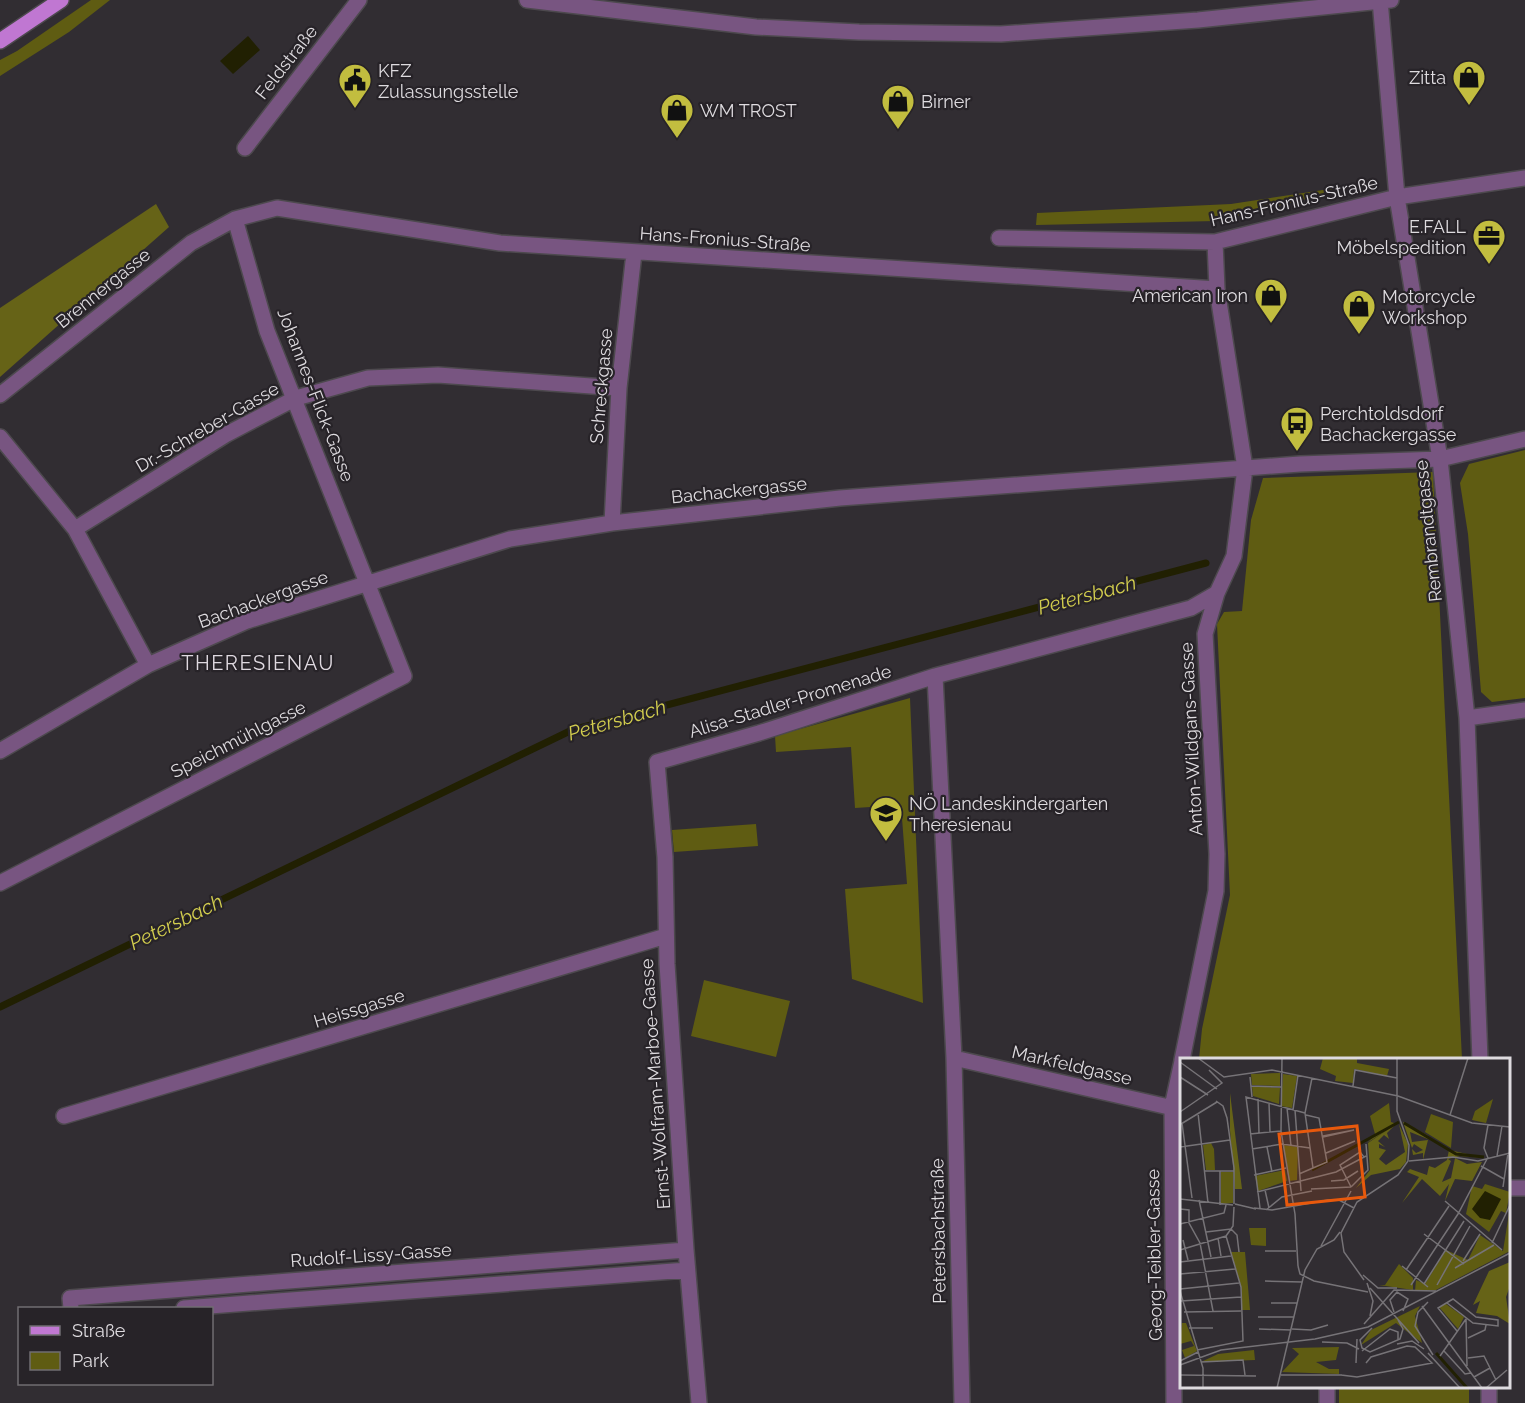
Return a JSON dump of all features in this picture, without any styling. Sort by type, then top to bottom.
[{"type":"main road","points":[[0,41],[61,0]]},
{"type":"street","name":"Feldstraße","points":[[245,148],[358,0]]},
{"type":"street","points":[[528,0],[756,27],[859,32],[1001,34],[1198,20],[1384,0]]},
{"type":"street","name":"Rembrandtgasse","points":[[1384,0],[1397,197],[1440,459],[1467,718],[1480,1058]]},
{"type":"street","name":"Hans-Fronius-Straße","points":[[999,238],[1215,242],[1397,197],[1525,178]]},
{"type":"street","name":"Hans-Fronius-Straße","points":[[235,219],[277,208],[500,243],[1217,289]]},
{"type":"street","name":"Brennergasse","points":[[0,395],[191,243],[235,219]]},
{"type":"street","name":"Johannes-Flick-Gasse","points":[[235,219],[267,330],[368,583]]},
{"type":"street","name":"Anton-Wildgans-Gasse","points":[[1182,1058],[1216,891],[1217,854],[1204,634],[1217,592],[1234,556],[1245,468],[1217,289],[1215,242]]},
{"type":"street","name":"Schreckgasse","points":[[612,523],[619,387],[634,253]]},
{"type":"street","name":"Dr.-Schreber-Gasse","points":[[75,529],[227,434],[296,398],[368,378],[438,375],[619,387]]},
{"type":"street","points":[[0,437],[75,529],[148,665]]},
{"type":"street","name":"Bachackergasse","points":[[0,751],[148,665],[247,621],[510,539],[612,523],[840,498],[1245,468],[1440,459],[1525,439]]},
{"type":"street","name":"Speichmühlgasse","points":[[0,883],[404,676],[368,583]]},
{"type":"street","name":"Alisa-Stadler-Promenade","points":[[657,762],[759,733],[935,676],[1191,608],[1217,592]]},
{"type":"street","name":"Petersbachstraße","points":[[935,676],[954,1058],[962,1403]]},
{"type":"street","points":[[1467,718],[1525,710]]},
{"type":"street","name":"Ernst-Wolfram-Marboe-Gasse","points":[[657,762],[665,857],[667,964],[687,1270],[699,1403]]},
{"type":"street","name":"Heissgasse","points":[[64,1116],[666,936]]},
{"type":"street","name":"Markfeldgasse","points":[[954,1058],[1177,1109]]},
{"type":"street","name":"Anton-Wildgans-Gasse","points":[[1177,1109],[1180,1080]]},
{"type":"street","name":"Georg-Teibler-Gasse","points":[[1174,1403],[1177,1109]]},
{"type":"street","name":"Rudolf-Lissy-Gasse","points":[[71,1307],[70,1298],[686,1250]]},
{"type":"street","points":[[197,1307],[687,1270]]},
{"type":"green space","points":[[91,0],[110,0],[69,32],[0,76],[0,60],[17,51]]},
{"type":"green space","points":[[1376,182],[1216,221],[1036,225],[1037,213],[1231,204]]},
{"type":"green space","points":[[1525,450],[1525,698],[1492,702],[1481,692],[1468,534],[1460,483],[1469,464]]},
{"type":"green space","points":[[1433,472],[1462,1058],[1199,1058],[1202,1029],[1230,895],[1217,624],[1224,612],[1242,611],[1251,520],[1263,478]]},
{"type":"green space","points":[[910,698],[923,1003],[852,979],[845,889],[907,884],[901,805],[855,808],[851,747],[776,752],[775,736]]},
{"type":"green space","points":[[756,824],[758,846],[674,852],[672,830]]},
{"type":"green space","points":[[704,980],[790,1001],[776,1057],[691,1036]]},
{"type":"green space","points":[[1339,1388],[1469,1388],[1469,1403],[1339,1403]]},
{"type":"shaded area","points":[[248,36],[260,50],[233,74],[220,61]]},
{"type":"shaded area","points":[[156,204],[169,227],[0,377],[0,308]]},
{"type":"waterway","name":"Petersbach","points":[[0,1007],[572,730],[1206,563]]},
{"type":"place","name":"Zitta","points":[[1469,106]]},
{"type":"place","name":"KFZ Zulassungsstelle","points":[[355,109]]},
{"type":"place","name":"Birner","points":[[898,130]]},
{"type":"place","name":"WM TROST","points":[[677,139]]},
{"type":"place","name":"E.FALL Möbelspedition","points":[[1489,265]]},
{"type":"place","name":"American Iron","points":[[1271,324]]},
{"type":"place","name":"Motorcycle Workshop","points":[[1359,335]]},
{"type":"place","name":"Perchtoldsdorf Bachackergasse","points":[[1297,452]]},
{"type":"place","name":"NÖ Landeskindergarten Theresienau","points":[[886,842]]},
{"type":"district","name":"THERESIENAU","points":[[258,663]]}]
